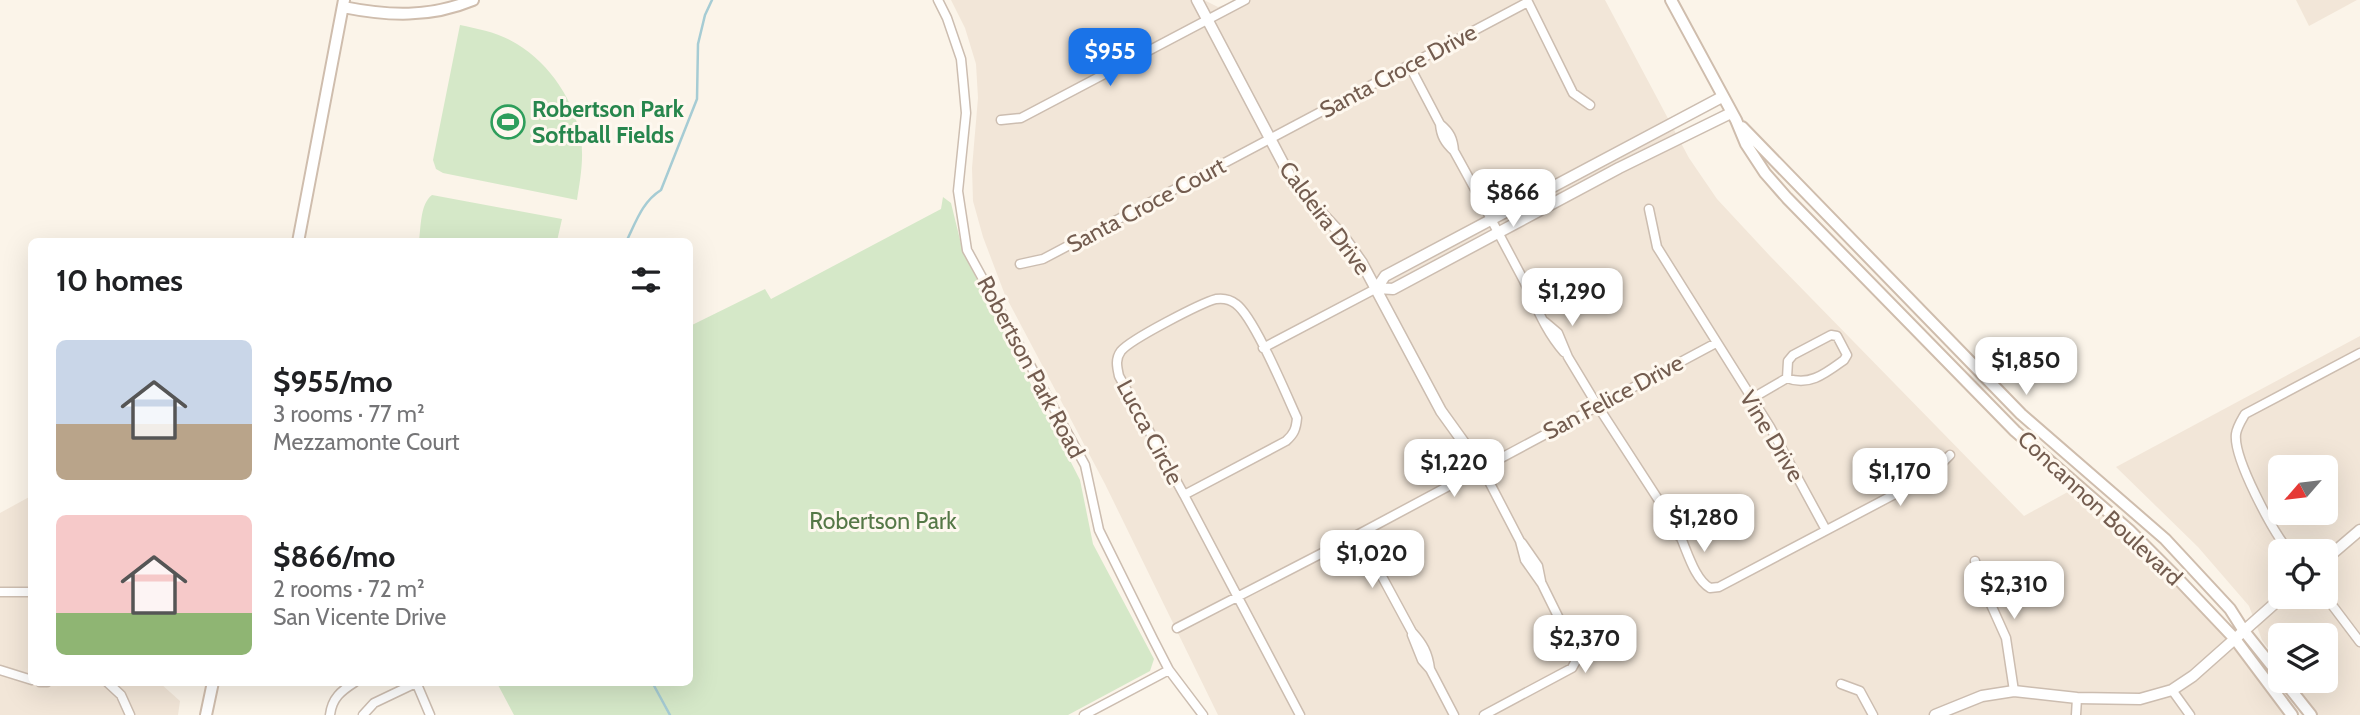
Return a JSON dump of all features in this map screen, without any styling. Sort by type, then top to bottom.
[{"type":"main road","points":[[299,238],[343,3],[392,15],[424,14],[453,8],[473,0]]},
{"type":"main road","name":"Concannon Boulevard","points":[[1671,0],[1746,144],[1765,173],[2015,431],[2129,530],[2235,639],[2292,715]]},
{"type":"main road","name":"Concannon Boulevard","points":[[1733,116],[2021,414],[2165,539],[2230,608],[2268,661]]},
{"type":"main road","points":[[206,715],[212,686]]},
{"type":"main road","points":[[2294,693],[2311,715]]},
{"type":"street","name":"Robertson Park Road","points":[[938,0],[961,59],[965,113],[958,191],[967,250],[1084,465],[1099,530],[1169,670],[1203,715]]},
{"type":"street","name":"Caldeira Drive","points":[[1197,0],[1294,184],[1343,236],[1377,288],[1441,411],[1482,468]]},
{"type":"street","points":[[1001,120],[1021,118],[1245,0]]},
{"type":"street","points":[[1527,1],[1573,93],[1590,105]]},
{"type":"street","name":"Santa Croce Drive","points":[[1269,139],[1527,1]]},
{"type":"street","points":[[1409,65],[1440,124],[1446,144],[1454,151],[1545,322],[1558,333],[1597,405],[1667,513],[1669,527],[1680,537],[1702,582],[1710,588],[1719,587],[1921,480],[1950,455]]},
{"type":"street","points":[[1263,348],[1377,288],[1385,276],[1722,97]]},
{"type":"street","points":[[1377,288],[1393,289],[1498,233],[1733,116]]},
{"type":"street","name":"Santa Croce Court","points":[[1020,264],[1043,259],[1269,139]]},
{"type":"street","name":"Vine Drive","points":[[1649,209],[1657,247],[1787,457],[1826,530]]},
{"type":"street","name":"Lucca Circle","points":[[1184,495],[1286,441],[1293,435],[1297,418],[1244,312],[1237,304],[1222,299],[1206,303],[1128,345],[1118,356],[1119,376],[1300,715]]},
{"type":"street","points":[[1751,399],[1787,378],[1802,383],[1844,360],[1847,355],[1837,336],[1831,335],[1793,355],[1788,361],[1787,378]]},
{"type":"street","name":"San Felice Drive","points":[[1177,628],[1359,534],[1716,342]]},
{"type":"street","points":[[2280,539],[2267,521],[2238,452],[2235,437],[2237,428],[2245,414],[2360,353]]},
{"type":"street","points":[[1482,468],[1520,541],[1538,566],[1542,584],[1578,654],[1572,668],[1484,715]]},
{"type":"street","points":[[2338,549],[2360,530]]},
{"type":"street","points":[[1359,534],[1412,632],[1415,647],[1454,715]]},
{"type":"street","points":[[1975,561],[1979,578],[2006,638],[2014,691]]},
{"type":"street","points":[[0,592],[28,592]]},
{"type":"street","points":[[1935,715],[1982,696],[2014,691],[2077,698],[2140,699],[2172,690],[2193,676],[2269,609]]},
{"type":"street","points":[[2335,609],[2360,642]]},
{"type":"street","points":[[0,670],[28,679]]},
{"type":"street","points":[[1084,715],[1169,670]]},
{"type":"street","points":[[1841,684],[1860,691],[1873,715]]},
{"type":"street","points":[[111,686],[121,695],[130,715]]},
{"type":"street","points":[[330,715],[332,701],[349,686]]},
{"type":"street","points":[[363,715],[374,703],[410,686]]},
{"type":"street","points":[[417,686],[430,715]]},
{"type":"street","points":[[2172,690],[2190,715]]},
{"type":"street","points":[[2076,715],[2077,698]]},
{"type":"shaded area","points":[[951,0],[1204,0],[1218,7],[1237,0],[1605,0],[1689,158],[1717,199],[1770,256],[2024,516],[2075,488],[2152,560],[2215,625],[2286,715],[1218,715],[1105,484],[1005,295],[983,237],[973,201],[972,168],[978,98],[976,64],[965,28]]},
{"type":"shaded area","points":[[2296,0],[2357,0],[2309,26]]},
{"type":"shaded area","points":[[2360,336],[2360,715],[2317,715],[2301,693],[2338,693],[2338,623],[2268,623],[2268,648],[2262,640],[2249,606],[2198,547],[2116,467]]},
{"type":"shaded area","points":[[28,498],[28,686],[163,686],[180,701],[178,715],[0,715],[0,513]]},
{"type":"green space","name":"Robertson Park Softball Fields","points":[[460,25],[497,34],[517,44],[540,62],[559,85],[573,111],[581,140],[582,162],[577,200],[443,173],[436,169],[433,160]]},
{"type":"green space","name":"Robertson Park Softball Fields","points":[[432,195],[562,219],[558,238],[419,238],[423,210]]},
{"type":"green space","name":"Robertson Park","points":[[943,197],[951,203],[963,252],[1080,480],[1093,544],[1154,659],[1150,671],[1068,715],[514,715],[499,686],[693,686],[693,325],[765,289],[771,299],[941,209]]},
{"type":"waterway","points":[[628,238],[644,206],[661,190],[697,99],[698,44],[705,15],[712,0]]},
{"type":"waterway","points":[[654,686],[670,715]]},
{"type":"place","name":"Robertson Park Softball Fields","points":[[508,122]]}]
